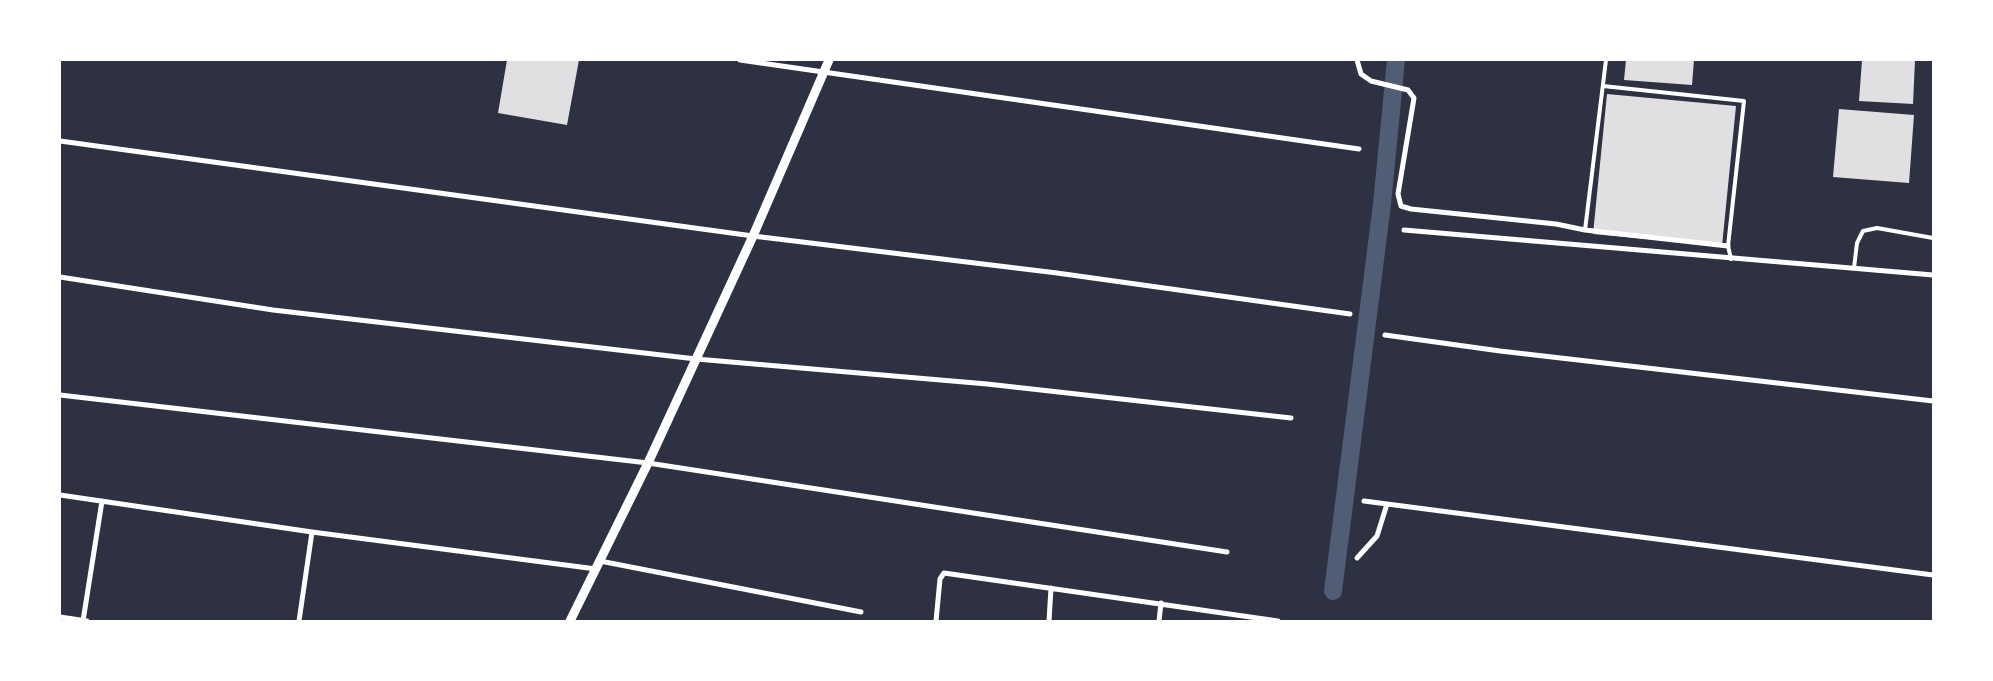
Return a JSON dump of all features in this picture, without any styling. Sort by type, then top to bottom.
[{"type":"street","points":[[740,60],[1360,149]]},
{"type":"street","points":[[570,621],[648,462],[753,236],[829,60]]},
{"type":"street","points":[[1357,60],[1361,74],[1371,81],[1408,90],[1414,98],[1398,194],[1401,206],[1411,209],[1556,224],[1585,230],[1728,246]]},
{"type":"street","points":[[60,141],[753,236],[1056,273],[1350,314]]},
{"type":"street","points":[[1404,230],[1933,275]]},
{"type":"street","points":[[60,277],[273,310],[696,359],[987,384],[1292,418]]},
{"type":"street","points":[[1385,335],[1500,351],[1933,401]]},
{"type":"street","points":[[60,395],[648,462],[1227,552]]},
{"type":"street","points":[[60,495],[312,532],[598,565],[861,612]]},
{"type":"street","points":[[83,621],[102,501]]},
{"type":"street","points":[[1364,501],[1933,575]]},
{"type":"street","points":[[1357,558],[1376,536],[1387,504]]},
{"type":"street","points":[[299,621],[312,532]]},
{"type":"street","points":[[936,621],[940,579],[944,573],[1278,621]]},
{"type":"street","points":[[1049,621],[1051,588]]},
{"type":"street","points":[[1159,621],[1160,603]]},
{"type":"street","points":[[60,617],[87,621]]},
{"type":"lane","points":[[1585,230],[1606,60]]},
{"type":"lane","points":[[1603,86],[1744,101],[1728,246],[1731,259]]},
{"type":"lane","points":[[1854,268],[1857,243],[1863,231],[1878,228],[1933,238]]},
{"type":"building","points":[[507,60],[579,60],[567,125],[498,113]]},
{"type":"building","points":[[1626,60],[1694,60],[1692,85],[1624,80]]},
{"type":"building","points":[[1862,60],[1915,60],[1913,104],[1859,101]]},
{"type":"building","points":[[1607,94],[1736,106],[1722,246],[1593,234]]},
{"type":"building","points":[[1839,109],[1914,115],[1909,183],[1833,177]]},
{"type":"waterway","points":[[1333,591],[1382,204],[1396,60]]}]
